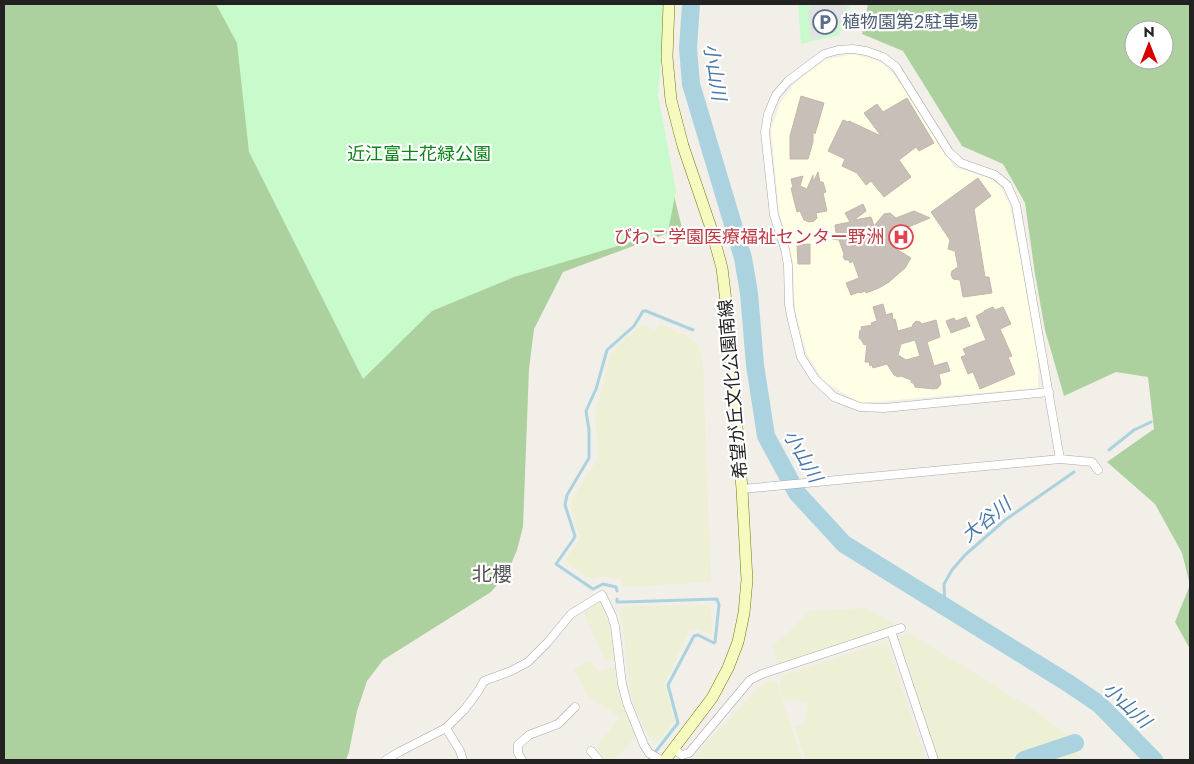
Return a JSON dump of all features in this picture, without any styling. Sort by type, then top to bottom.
[{"type":"main road","name":"希望が丘文化公園南線","points":[[666,760],[712,698],[728,668],[738,642],[744,613],[747,580],[742,489],[729,327],[722,268],[711,228],[683,146],[671,100],[667,57],[669,4]]},
{"type":"street","points":[[1049,392],[884,408],[860,407],[834,397],[815,379],[801,357],[792,320],[789,305],[788,265],[774,214],[765,132],[768,114],[776,95],[788,81],[824,54],[838,50],[853,49],[883,57],[896,67],[950,152],[961,163],[995,175],[1007,185],[1016,205],[1049,392],[1060,459]]},
{"type":"street","points":[[742,489],[1060,459],[1092,462],[1098,470]]},
{"type":"street","points":[[386,760],[446,728],[464,710],[484,681],[511,671],[528,662],[571,614],[602,595],[615,626],[622,684],[627,703],[644,745],[649,753],[661,760]]},
{"type":"street","points":[[674,749],[682,755],[689,753],[750,680],[762,674],[901,628]]},
{"type":"street","points":[[891,631],[934,760]]},
{"type":"street","points":[[522,760],[518,753],[518,745],[529,735],[558,724],[574,707]]},
{"type":"street","points":[[446,728],[460,751],[463,760]]},
{"type":"street","points":[[590,751],[600,760]]},
{"type":"street","points":[[643,760],[649,753]]},
{"type":"shaded area","name":"植物園第2駐車場","points":[[811,4],[848,4],[836,32],[811,40],[808,13]]},
{"type":"shaded area","name":"びわこ学園医療福祉センター野洲","points":[[853,54],[879,61],[894,74],[954,167],[988,178],[1001,187],[1010,206],[1038,355],[1038,388],[859,403],[823,380],[807,354],[795,309],[793,261],[779,213],[771,129],[780,104],[793,85],[825,60]]},
{"type":"shaded area","points":[[660,324],[685,335],[698,344],[703,363],[711,582],[624,587],[620,579],[601,576],[591,579],[564,562],[580,538],[571,510],[572,498],[597,460],[595,415],[610,357],[616,347],[642,325],[655,330]]},
{"type":"shaded area","points":[[600,602],[611,627],[615,661],[605,661],[584,613]]},
{"type":"shaded area","points":[[711,605],[712,635],[697,629],[689,630],[665,684],[674,721],[657,743],[650,738],[636,712],[628,681],[620,612],[623,606]]},
{"type":"shaded area","points":[[866,608],[900,627],[779,665],[772,646],[789,632],[809,611]]},
{"type":"shaded area","points":[[909,633],[1028,706],[1073,738],[1007,760],[939,760],[899,637]]},
{"type":"shaded area","points":[[887,642],[926,760],[806,760],[794,727],[804,724],[808,703],[790,699],[784,701],[779,685],[783,675]]},
{"type":"shaded area","points":[[590,661],[599,671],[615,668],[620,700],[636,736],[615,760],[607,760],[596,747],[620,717],[590,698],[573,669]]},
{"type":"shaded area","points":[[772,680],[777,683],[802,760],[692,760],[761,685]]},
{"type":"shaded area","points":[[1075,745],[1080,760],[1033,760]]},
{"type":"green space","points":[[4,4],[659,4],[650,98],[682,228],[563,272],[534,329],[529,369],[523,527],[517,550],[507,574],[491,592],[383,660],[367,681],[357,711],[346,760],[4,760]]},
{"type":"green space","name":"近江富士花緑公園","points":[[216,4],[666,4],[658,95],[676,191],[668,231],[514,277],[432,311],[363,379],[249,152],[237,43]]},
{"type":"green space","name":"植物園第2駐車場","points":[[798,4],[851,4],[839,35],[801,44]]},
{"type":"green space","points":[[868,4],[1190,4],[1190,585],[1182,553],[1155,504],[1107,462],[1154,429],[1148,377],[1116,372],[1064,396],[1045,330],[1025,203],[1003,164],[962,146],[903,51],[862,34]]},
{"type":"green space","points":[[1190,585],[1190,649],[1175,622]]},
{"type":"building","points":[[801,96],[824,103],[815,134],[813,132],[813,142],[808,159],[790,159],[790,136]]},
{"type":"building","points":[[907,98],[934,143],[919,151],[916,147],[899,160],[911,177],[884,197],[871,181],[866,185],[857,173],[842,166],[845,159],[828,151],[843,120],[881,136],[864,113],[877,104],[883,112]]},
{"type":"building","points":[[818,172],[820,182],[823,182],[826,192],[823,193],[827,211],[816,213],[817,218],[809,222],[804,220],[800,211],[797,212],[791,188],[793,188],[791,179],[803,176],[800,186],[807,189],[813,175],[813,182]]},
{"type":"building","points":[[978,178],[991,196],[974,209],[985,277],[989,277],[992,293],[963,297],[960,280],[953,279],[951,275],[952,271],[958,267],[955,251],[948,249],[950,240],[931,212]]},
{"type":"building","points":[[863,204],[866,211],[854,220],[871,217],[874,226],[884,214],[890,213],[896,218],[914,211],[930,218],[906,228],[909,235],[902,238],[905,246],[896,249],[911,258],[905,268],[879,288],[866,293],[865,291],[851,295],[846,283],[859,278],[853,261],[850,263],[849,260],[845,260],[843,257],[844,254],[839,240],[832,239],[836,233],[835,225],[850,222],[845,213]]},
{"type":"building","points":[[810,244],[810,264],[798,264],[797,245]]},
{"type":"building","points":[[883,304],[886,315],[892,313],[898,331],[912,327],[916,321],[922,324],[936,320],[940,337],[927,342],[934,366],[947,362],[950,371],[939,374],[941,384],[938,388],[915,387],[911,380],[894,375],[887,364],[873,368],[869,362],[865,362],[867,344],[864,345],[859,338],[860,330],[862,330],[861,327],[872,325],[871,323],[877,321],[873,307]],"holes":[[[915,340],[920,356],[906,360],[898,355],[901,344]]]},
{"type":"building","points":[[993,307],[995,310],[1003,307],[1011,324],[1000,329],[1012,356],[1008,357],[1015,374],[980,389],[973,372],[968,374],[961,357],[966,355],[963,349],[986,340],[976,316]]},
{"type":"building","points":[[966,317],[970,326],[951,333],[946,321],[954,318],[956,321]]},
{"type":"waterway","name":"小山川","points":[[691,4],[688,48],[691,84],[743,258],[749,293],[755,365],[766,436],[797,493],[844,544],[1099,704],[1154,760]]},
{"type":"waterway","points":[[617,591],[616,587],[603,584],[593,589],[556,564],[575,536],[565,505],[567,495],[589,458],[589,430],[586,411],[596,389],[607,350],[634,326],[643,311],[693,330]]},
{"type":"waterway","name":"大谷川","points":[[1109,450],[1134,430],[1151,422]]},
{"type":"waterway","name":"大谷川","points":[[945,608],[944,584],[952,570],[965,555],[1005,520],[1074,472]]},
{"type":"waterway","points":[[617,599],[617,602],[717,599],[719,605],[715,642],[698,635],[694,636],[668,685],[678,723],[649,760]]},
{"type":"waterway","points":[[1024,760],[1075,743]]},
{"type":"place","name":"植物園第2駐車場","points":[[825,22]]},
{"type":"place","name":"びわこ学園医療福祉センター野洲","points":[[901,237]]},
{"type":"district","name":"北櫻","points":[[492,574]]}]
